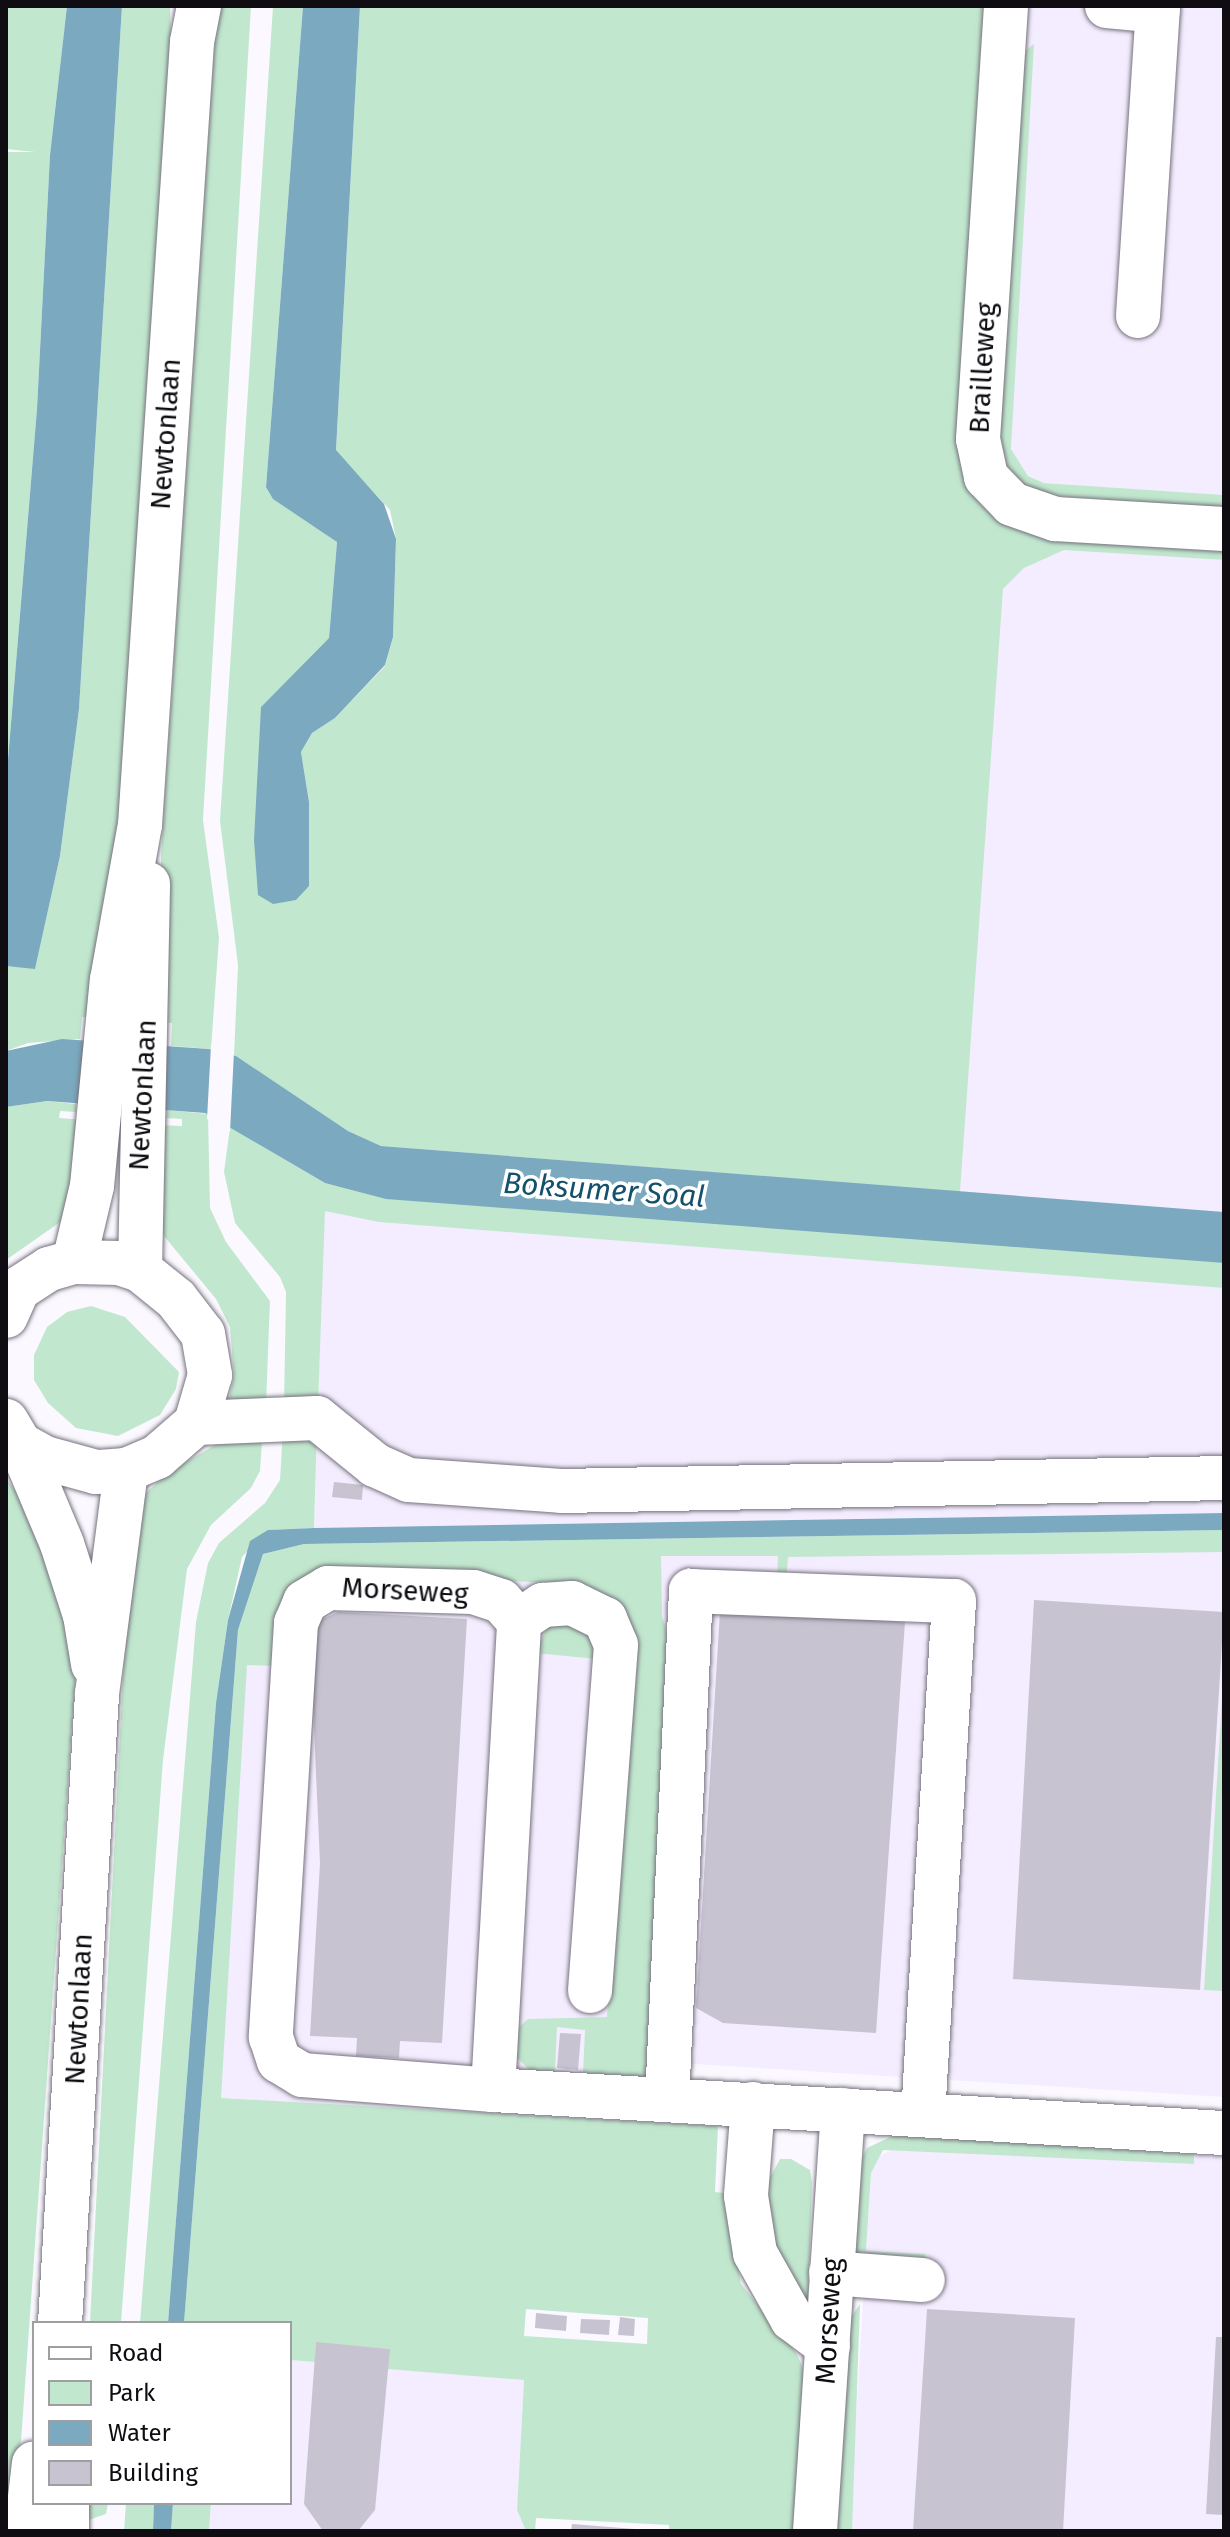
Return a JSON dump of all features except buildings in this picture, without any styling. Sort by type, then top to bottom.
[{"type":"street","name":"Brailleweg","points":[[1006,6],[978,439],[986,477],[1012,504],[1055,519],[1224,529]]},
{"type":"street","points":[[1107,6],[1158,8],[1138,316]]},
{"type":"street","name":"Newtonlaan","points":[[140,1270],[120,1120],[193,18]]},
{"type":"street","name":"Newtonlaan","points":[[74,1262],[120,1120]]},
{"type":"street","points":[[6,1316],[29,1279],[74,1262],[97,1260],[140,1270],[166,1288],[203,1334],[210,1375],[196,1423],[157,1457],[126,1470],[67,1466],[13,1433]]},
{"type":"street","points":[[196,1423],[317,1418],[375,1465],[409,1480],[561,1491],[1224,1478]]},
{"type":"street","name":"Newtonlaan","points":[[13,1433],[85,1615],[97,1694]]},
{"type":"street","name":"Newtonlaan","points":[[60,2321],[97,1694],[126,1470]]},
{"type":"street","name":"Morseweg","points":[[519,1621],[501,1601],[473,1592],[354,1585],[328,1588],[305,1602],[296,1623],[271,2037],[279,2061],[302,2075],[493,2090],[1224,2133]]},
{"type":"street","points":[[667,2100],[691,1591],[954,1601],[923,2115]]},
{"type":"street","points":[[493,2090],[519,1621],[543,1605],[572,1603],[605,1619],[616,1645],[590,1991]]},
{"type":"street","points":[[753,2104],[746,2196],[755,2253],[792,2319],[828,2346]]},
{"type":"street","name":"Morseweg","points":[[815,2531],[843,2110]]},
{"type":"street","points":[[831,2273],[923,2280]]},
{"type":"street","points":[[26,2531],[32,2480]]},
{"type":"street","points":[[67,2505],[67,2531]]},
{"type":"shaded area","points":[[1026,6],[1224,6],[1224,495],[1044,483],[1028,476],[1011,449]]},
{"type":"shaded area","points":[[1064,549],[1224,560],[1224,1212],[960,1192],[1000,603],[1003,589],[1024,568]]},
{"type":"shaded area","points":[[325,1183],[1224,1263],[1224,1513],[314,1528]]},
{"type":"shaded area","points":[[1224,1530],[1224,2097],[614,2059],[609,2120],[201,2097],[255,1570]]},
{"type":"shaded area","points":[[897,2147],[1194,2163],[1194,2155],[1224,2157],[1224,2531],[849,2531],[871,2173],[874,2159]]},
{"type":"shaded area","points":[[316,2343],[390,2349],[388,2369],[524,2380],[517,2510],[526,2531],[209,2531],[211,2505],[292,2505],[292,2360],[314,2362]]},
{"type":"green space","points":[[6,6],[67,6],[50,155],[37,409],[6,784],[6,152],[35,152],[6,149]]},
{"type":"green space","points":[[122,6],[170,6],[171,36],[120,833],[92,1017],[82,1017],[80,1039],[28,1043],[6,1051],[6,966],[35,968],[60,856],[79,709]]},
{"type":"green space","points":[[217,6],[251,6],[203,820],[219,938],[211,1049],[171,1046],[172,1023],[162,1022],[161,855]]},
{"type":"green space","points":[[273,6],[303,6],[266,487],[337,542],[329,638],[261,707],[309,802],[301,752],[312,733],[335,718],[385,666],[393,637],[396,539],[390,510],[336,451],[360,6],[984,6],[957,427],[1005,524],[1041,537],[1224,549],[1224,560],[1064,550],[1024,568],[1003,589],[960,1192],[381,1146],[348,1131],[234,1055],[238,965],[220,821]]},
{"type":"green space","points":[[1034,44],[1011,449],[1028,476],[1044,483],[1224,495],[1224,508],[1042,495],[1021,484],[1007,466],[999,437],[1021,54]]},
{"type":"green space","points":[[47,1101],[76,1104],[76,1112],[60,1111],[59,1118],[84,1120],[66,1218],[6,1260],[6,1107]]},
{"type":"green space","points":[[167,1110],[208,1114],[210,1208],[226,1242],[270,1301],[266,1404],[229,1400],[234,1376],[230,1327],[216,1299],[164,1236],[159,1219],[157,1125],[182,1126],[182,1119],[166,1118]]},
{"type":"green space","points":[[230,1127],[325,1183],[1224,1263],[1224,1288],[379,1222],[325,1211],[318,1405],[284,1405],[286,1292],[280,1277],[235,1223],[224,1172]]},
{"type":"green space","points":[[91,1306],[125,1317],[179,1372],[176,1389],[160,1415],[118,1436],[76,1428],[48,1403],[34,1380],[34,1355],[47,1327],[67,1312]]},
{"type":"green space","points":[[283,1429],[317,1430],[314,1528],[268,1530],[242,1557],[228,1620],[216,1703],[168,2321],[140,2321],[196,1622],[208,1563],[219,1543],[265,1503],[280,1480]]},
{"type":"green space","points":[[222,1441],[262,1441],[260,1471],[251,1488],[211,1525],[187,1569],[163,1760],[121,2321],[90,2321],[123,1676],[138,1508],[147,1492],[169,1472]]},
{"type":"green space","points":[[6,1479],[35,1515],[77,1654],[16,2512],[6,2516]]},
{"type":"green space","points":[[1224,1530],[1224,1552],[788,1557],[786,1584],[777,1580],[778,1556],[661,1556],[662,1616],[672,1650],[648,2078],[583,2074],[585,2030],[557,2027],[555,2072],[531,2071],[514,2055],[514,2032],[528,2019],[607,2017],[632,1630],[623,1609],[587,1585],[330,1571],[275,1666],[247,1665],[221,2098],[718,2126],[715,2192],[732,2194],[732,2235],[741,2284],[797,2354],[804,2371],[794,2531],[669,2531],[669,2525],[536,2518],[535,2531],[526,2531],[517,2510],[524,2380],[387,2369],[389,2349],[316,2343],[315,2362],[292,2360],[292,2321],[184,2321],[238,1630],[263,1554],[304,1544]],"holes":[[[526,2309],[648,2318],[647,2344],[524,2336]]]},
{"type":"green space","points":[[589,1623],[597,1659],[535,1653],[549,1624]]},
{"type":"green space","points":[[1224,1667],[1224,1991],[1204,1990]]},
{"type":"green space","points":[[894,2135],[1194,2154],[1194,2164],[883,2150],[871,2173],[866,2251],[925,2254],[925,2262],[862,2257],[853,2249],[860,2162],[867,2148]]},
{"type":"green space","points":[[780,2159],[791,2159],[810,2170],[808,2306],[773,2247],[765,2187]]},
{"type":"green space","points":[[860,2304],[852,2531],[837,2531],[851,2317]]},
{"type":"green space","points":[[81,2505],[108,2505],[106,2514],[80,2523]]},
{"type":"green space","points":[[126,2505],[154,2505],[153,2531],[124,2531]]},
{"type":"green space","points":[[173,2505],[211,2505],[209,2531],[171,2531]]},
{"type":"water","points":[[67,6],[122,6],[79,709],[60,856],[35,969],[6,966],[6,784],[37,409],[50,155]]},
{"type":"water","points":[[303,6],[360,6],[336,450],[384,504],[396,539],[393,637],[385,665],[335,718],[312,733],[301,752],[309,802],[309,886],[296,900],[273,904],[258,895],[254,840],[261,707],[329,638],[337,542],[273,499],[266,487]]},
{"type":"water","name":"Boksumer Soal","points":[[62,1039],[209,1049],[236,1056],[348,1131],[381,1146],[1224,1212],[1224,1263],[386,1199],[325,1183],[205,1113],[47,1101],[6,1107],[6,1051]]},
{"type":"water","points":[[1224,1513],[1224,1530],[304,1544],[263,1554],[238,1630],[184,2321],[168,2321],[216,1703],[228,1620],[250,1541],[268,1530]]},
{"type":"water","points":[[154,2505],[173,2505],[171,2531],[153,2531]]},
{"type":"pier","points":[[211,1045],[234,1051],[230,1132],[207,1119]]}]
